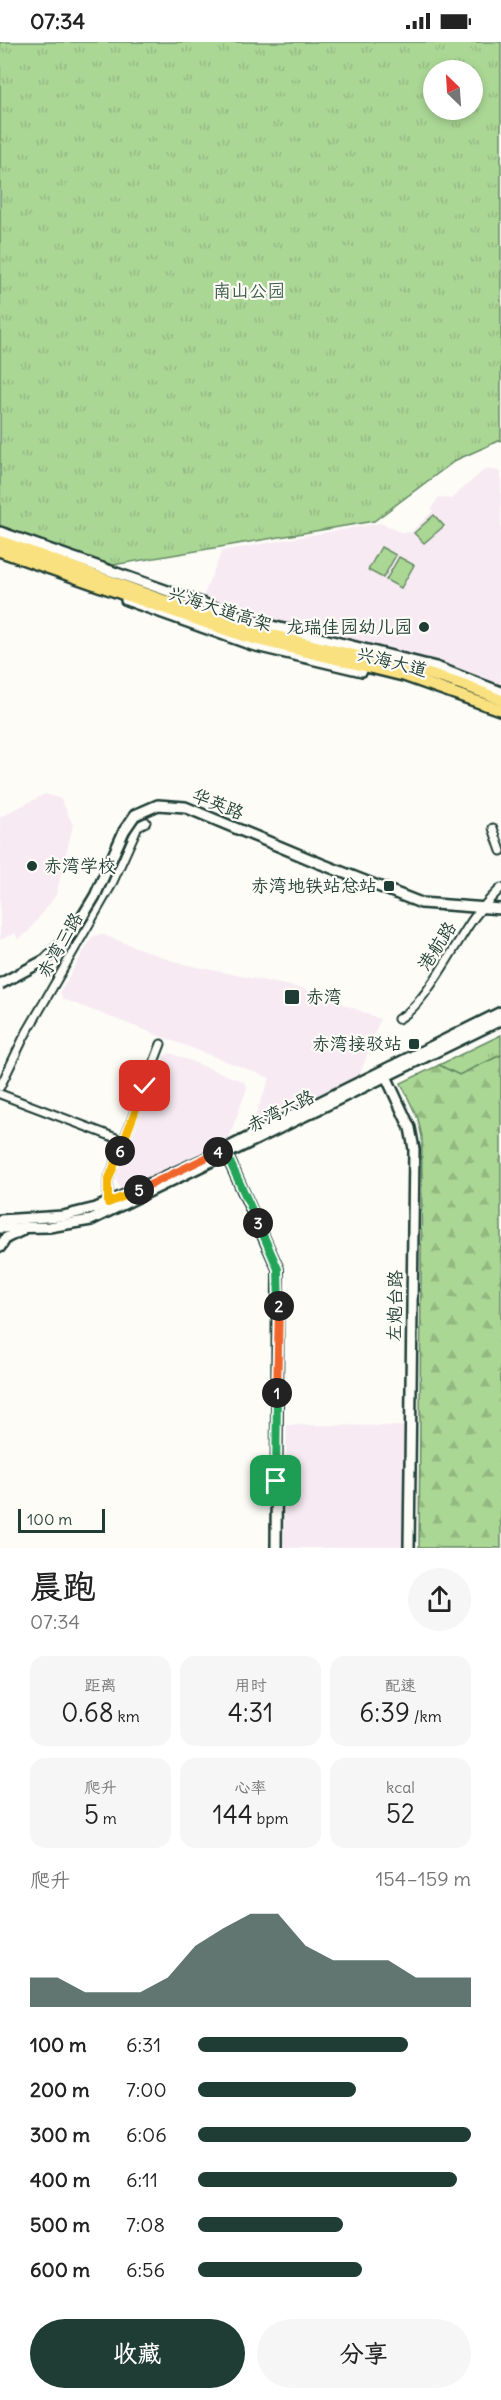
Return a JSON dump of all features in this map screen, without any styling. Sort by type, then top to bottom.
[{"type":"main road","name":"兴海大道高架","points":[[0,541],[193,610],[275,636],[405,667],[501,700]]},
{"type":"main road","name":"兴海大道高架","points":[[0,552],[235,633],[405,676],[501,710]]},
{"type":"street","name":"兴海大道","points":[[0,532],[256,622],[436,667],[501,692]]},
{"type":"street","name":"兴海大道","points":[[0,552],[218,634],[431,688],[501,715]]},
{"type":"street","name":"华英路","points":[[0,984],[45,960],[73,932],[95,896],[129,822],[151,806],[166,804],[185,807],[421,903],[501,909]]},
{"type":"street","name":"赤湾三路","points":[[0,1087],[24,1037],[111,886],[138,826],[146,822]]},
{"type":"street","points":[[493,828],[501,851]]},
{"type":"street","name":"港航路","points":[[398,1019],[405,1016],[424,993],[483,907],[501,888]]},
{"type":"street","name":"赤湾六路","points":[[385,1075],[501,1012]]},
{"type":"street","name":"赤湾六路","points":[[0,1227],[27,1229],[91,1220],[226,1152],[501,1020]]},
{"type":"street","points":[[108,1203],[108,1181],[161,1044]]},
{"type":"street","name":"左炮台路","points":[[385,1075],[410,1128],[414,1149],[409,1548]]},
{"type":"street","points":[[0,1094],[124,1141]]},
{"type":"street","points":[[226,1152],[278,1269],[276,1548]]},
{"type":"street","name":"赤湾六路","points":[[0,1220],[69,1215],[108,1203],[226,1152]]},
{"type":"street","points":[[0,1247],[9,1236],[27,1229]]},
{"type":"shaded area","points":[[485,469],[501,471],[501,684],[462,669],[276,621],[202,599],[222,551],[380,523],[402,533],[411,532],[433,511],[431,509],[439,497],[451,499]]},
{"type":"shaded area","name":"赤湾学校","points":[[45,794],[61,799],[73,825],[56,895],[28,932],[18,939],[15,933],[0,940],[0,817]]},
{"type":"shaded area","points":[[101,934],[178,963],[305,989],[380,1019],[360,1074],[259,1125],[253,1121],[270,1078],[63,999],[60,992],[92,937]]},
{"type":"shaded area","points":[[170,1053],[244,1082],[247,1088],[228,1140],[125,1189],[120,1189],[116,1179],[164,1056]]},
{"type":"shaded area","points":[[287,1425],[405,1426],[403,1548],[284,1548]]},
{"type":"green space","name":"南山公园","points":[[0,42],[501,42],[501,440],[456,460],[374,521],[107,566],[0,526]]},
{"type":"green space","points":[[434,515],[444,526],[424,543],[414,533]]},
{"type":"green space","points":[[381,547],[396,555],[383,578],[368,570]]},
{"type":"green space","points":[[399,557],[414,565],[401,588],[386,580]]},
{"type":"green space","points":[[501,1035],[501,1055],[459,1075],[439,1065]]},
{"type":"green space","points":[[501,1055],[501,1548],[419,1548],[422,1137],[418,1119],[401,1083],[439,1065],[459,1075]]},
{"type":"place","name":"龙瑞佳园幼儿园","points":[[424,627]]},
{"type":"place","name":"赤湾学校","points":[[32,866]]},
{"type":"place","name":"赤湾地铁站总站","points":[[389,886]]},
{"type":"place","name":"赤湾","points":[[292,997]]},
{"type":"place","name":"赤湾接驳站","points":[[414,1044]]},
{"type":"route","points":[[145,1086],[108,1181],[108,1203],[224,1149],[278,1269],[276,1481]]}]
